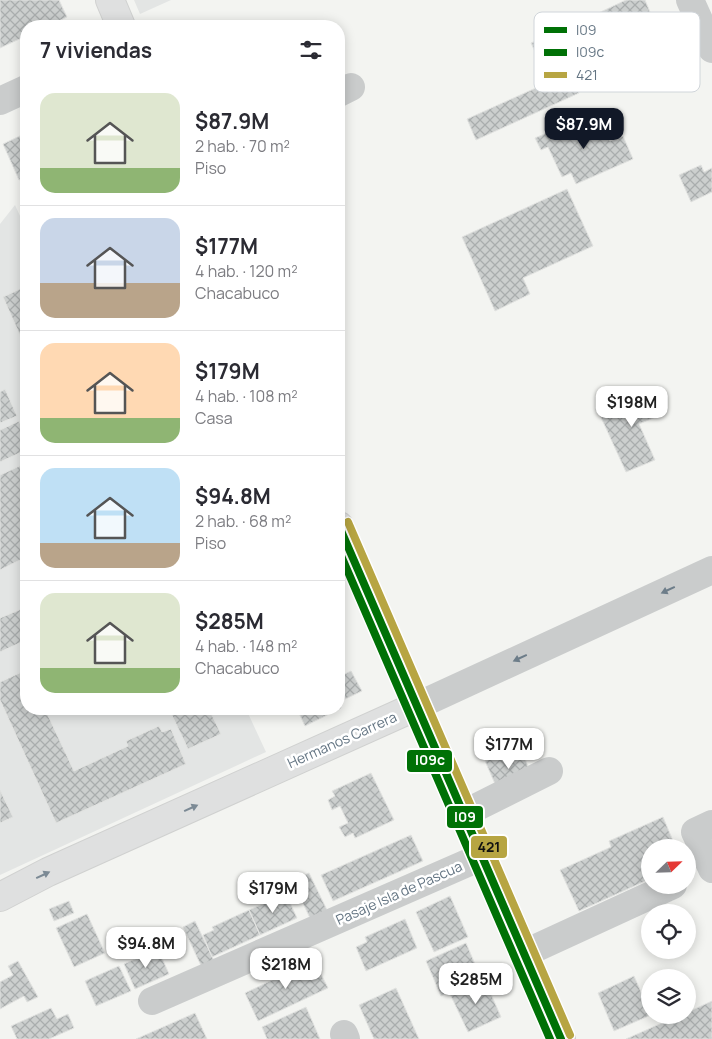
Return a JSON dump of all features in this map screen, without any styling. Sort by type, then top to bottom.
[{"type":"main road","points":[[110,0],[118,20]]},
{"type":"main road","points":[[345,540],[561,1039]]},
{"type":"main road","name":"Hermanos Carrera","points":[[0,898],[48,872],[417,706]]},
{"type":"street","points":[[690,0],[695,12]]},
{"type":"street","points":[[700,22],[712,49]]},
{"type":"street","points":[[0,101],[20,93]]},
{"type":"street","name":"Hermanos Carrera","points":[[417,706],[712,570]]},
{"type":"street","points":[[463,814],[549,771]]},
{"type":"street","points":[[704,872],[695,832],[712,824]]},
{"type":"street","name":"Pasaje Isla de Pascua","points":[[152,1001],[481,857]]},
{"type":"street","points":[[523,954],[653,894]]},
{"type":"shaded area","points":[[134,0],[171,0],[140,14]]},
{"type":"shaded area","points":[[15,205],[20,216],[20,715],[249,715],[266,752],[0,875],[0,224]]},
{"type":"building","points":[[0,0],[59,0],[67,17],[61,20],[20,20],[20,39],[0,48]]},
{"type":"building","points":[[626,0],[645,0],[650,12],[600,12]]},
{"type":"building","points":[[534,89],[534,92],[579,93],[476,140],[467,119]]},
{"type":"building","points":[[582,118],[588,132],[603,126],[610,141],[623,136],[633,159],[576,184],[571,173],[562,177],[548,147],[541,150],[535,138]]},
{"type":"building","points":[[20,136],[20,180],[19,180],[3,144]]},
{"type":"building","points":[[701,165],[704,172],[712,168],[712,192],[691,202],[679,175]]},
{"type":"building","points":[[567,189],[593,246],[523,278],[530,294],[495,311],[462,237]]},
{"type":"building","points":[[20,289],[20,335],[3,297]]},
{"type":"building","points":[[654,388],[665,413],[639,424],[655,460],[626,472],[599,413]]},
{"type":"building","points":[[5,389],[17,416],[0,423],[0,392]]},
{"type":"building","points":[[19,421],[20,423],[20,453],[0,462],[0,430]]},
{"type":"building","points":[[20,466],[20,560],[0,570],[0,475]]},
{"type":"building","points":[[20,610],[20,643],[0,652],[0,618]]},
{"type":"building","points":[[351,671],[362,691],[345,699],[345,674]]},
{"type":"building","points":[[20,673],[20,715],[48,715],[74,771],[128,746],[126,741],[159,726],[162,732],[171,729],[186,764],[56,823],[0,700],[0,682]]},
{"type":"building","points":[[172,715],[212,715],[221,734],[188,749]]},
{"type":"building","points":[[300,715],[327,715],[305,726]]},
{"type":"building","points":[[520,746],[533,779],[499,793],[485,761]]},
{"type":"building","points":[[371,773],[394,820],[355,838],[353,833],[345,837],[339,827],[348,823],[340,806],[332,810],[328,800],[335,796],[332,791]]},
{"type":"building","points":[[0,790],[13,817],[0,823]]},
{"type":"building","points":[[663,817],[672,839],[641,839],[641,883],[579,911],[560,870],[611,847],[609,841]]},
{"type":"building","points":[[411,835],[423,861],[333,901],[321,875]]},
{"type":"building","points":[[309,873],[327,910],[310,918],[298,893],[289,897],[283,885]]},
{"type":"building","points":[[286,894],[297,918],[260,935],[249,910]]},
{"type":"building","points":[[450,896],[468,937],[434,952],[416,912]]},
{"type":"building","points":[[69,901],[74,913],[54,921],[49,909]]},
{"type":"building","points":[[249,910],[260,935],[212,957],[203,935],[214,930],[212,927]]},
{"type":"building","points":[[87,914],[105,953],[74,967],[56,928]]},
{"type":"building","points":[[405,919],[417,948],[366,971],[356,947],[367,942],[365,937]]},
{"type":"building","points":[[195,921],[216,965],[204,972],[183,927]]},
{"type":"building","points":[[466,943],[481,978],[441,996],[426,961]]},
{"type":"building","points":[[158,949],[169,974],[135,989],[124,964]]},
{"type":"building","points":[[314,960],[328,988],[258,1021],[245,993]]},
{"type":"building","points":[[18,961],[38,997],[27,1002],[24,996],[0,1009],[0,982],[13,975],[8,966]]},
{"type":"building","points":[[119,966],[131,991],[96,1006],[85,981]]},
{"type":"building","points":[[634,976],[641,992],[641,1019],[614,1031],[598,993]]},
{"type":"building","points":[[484,978],[501,1017],[468,1032],[450,994]]},
{"type":"building","points":[[396,988],[419,1039],[374,1039],[359,1005]]},
{"type":"building","points":[[712,1001],[712,1039],[626,1039],[660,1024],[696,1024],[696,1008]]},
{"type":"building","points":[[306,1007],[320,1039],[267,1039],[262,1027]]},
{"type":"building","points":[[51,1008],[57,1019],[68,1014],[74,1028],[49,1039],[17,1039],[11,1026]]},
{"type":"building","points":[[195,1013],[207,1039],[136,1039]]},
{"type":"transit line","name":"421","points":[[348,522],[570,1035]]},
{"type":"transit line","name":"I09","points":[[345,540],[561,1039]]},
{"type":"transit line","name":"I09c","points":[[345,565],[550,1039]]}]
